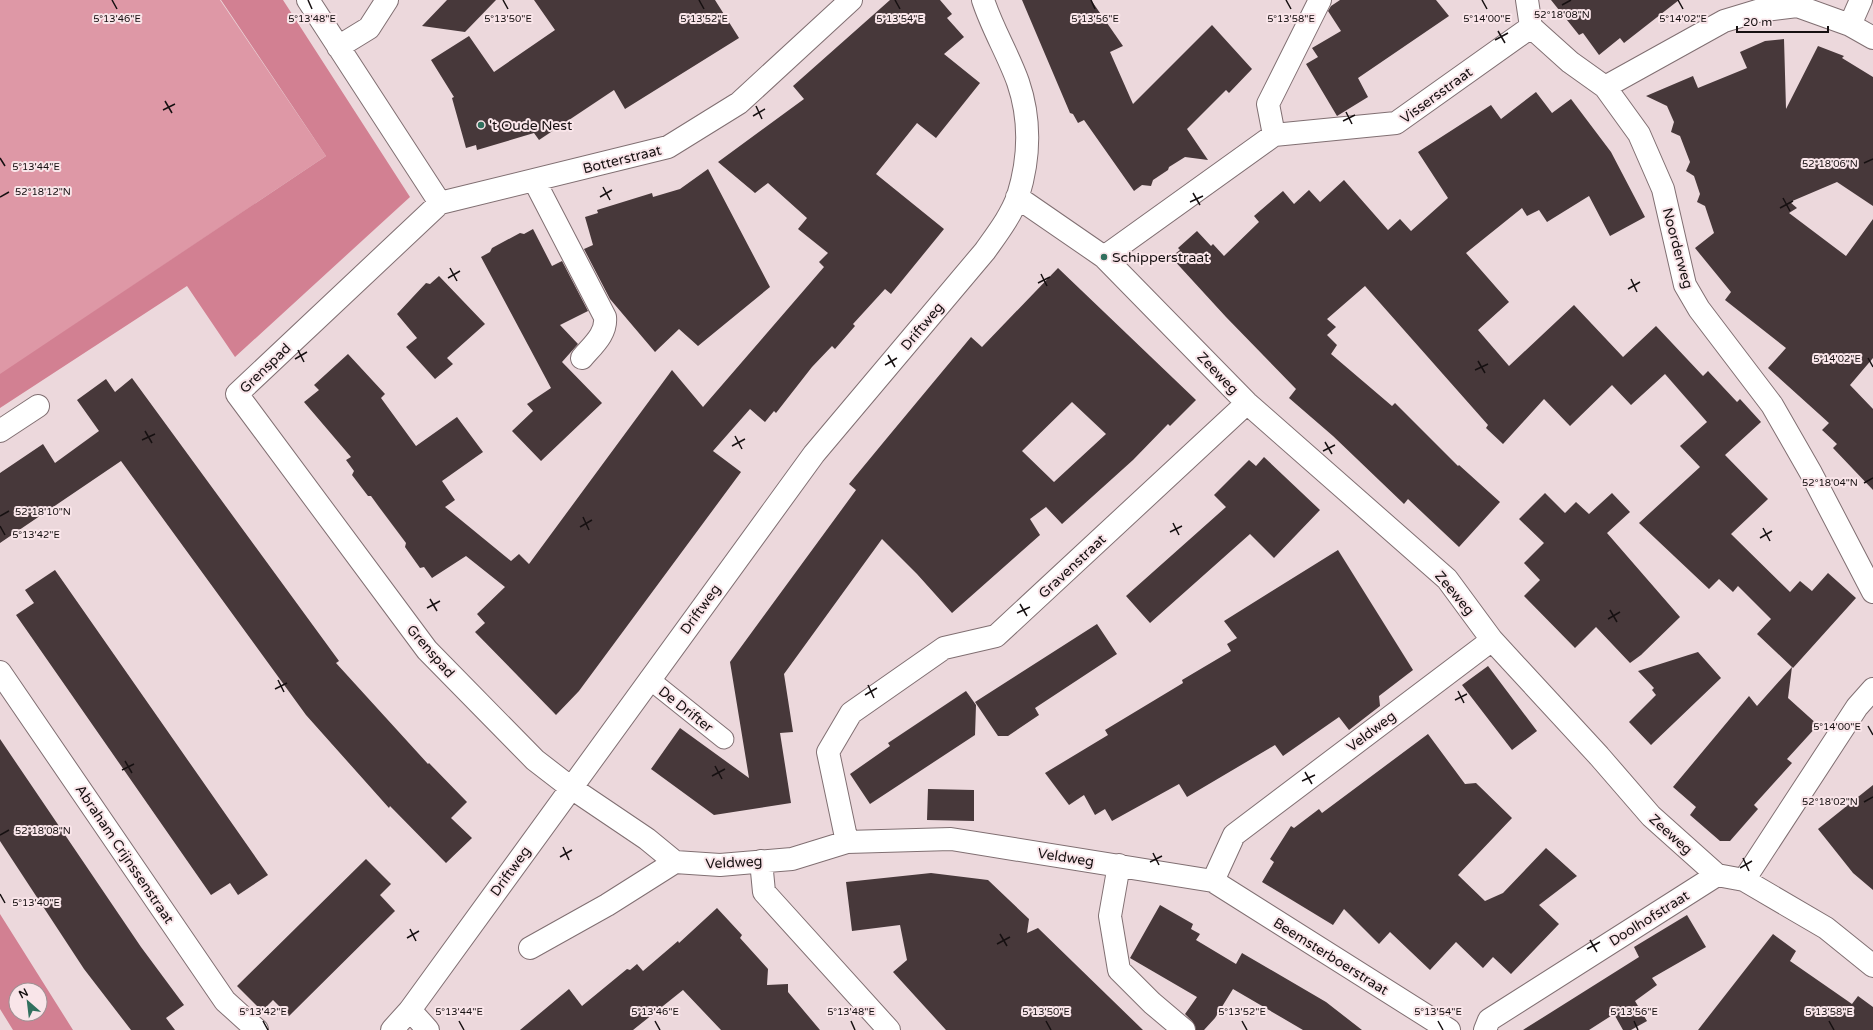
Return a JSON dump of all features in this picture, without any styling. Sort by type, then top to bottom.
[{"type":"street","points":[[308,0],[440,203]]},
{"type":"street","points":[[338,47],[369,28],[387,0]]},
{"type":"street","name":"Botterstraat","points":[[440,203],[668,147],[739,103],[851,0]]},
{"type":"street","name":"Driftweg","points":[[392,1030],[410,1010],[570,787],[814,454],[986,251],[1004,225],[1018,197],[1029,139],[1026,110],[1018,81],[983,0]]},
{"type":"street","points":[[1274,135],[1268,104],[1320,0]]},
{"type":"street","points":[[1527,0],[1531,27]]},
{"type":"street","points":[[1850,25],[1861,0]]},
{"type":"street","points":[[1605,88],[1724,21],[1757,11],[1797,6],[1850,25],[1873,38]]},
{"type":"street","name":"Vissersstraat","points":[[1104,256],[1274,135],[1396,123],[1531,27]]},
{"type":"street","name":"Noorderweg","points":[[1531,27],[1570,62],[1605,88],[1639,134],[1663,189],[1685,285],[1699,309],[1772,405],[1812,473],[1873,592]]},
{"type":"street","points":[[534,180],[605,317],[606,324],[602,334],[582,358]]},
{"type":"street","name":"Zeeweg","points":[[1018,197],[1104,256],[1247,403],[1447,579],[1492,640],[1599,756],[1651,816],[1718,875]]},
{"type":"street","name":"Grenspad","points":[[440,203],[237,394],[427,650],[535,760],[570,787]]},
{"type":"street","name":"Gravenstraat","points":[[847,842],[828,752],[851,713],[944,648],[996,636],[1247,403]]},
{"type":"street","points":[[0,431],[38,406]]},
{"type":"street","name":"Veldweg","points":[[674,862],[720,865],[792,859],[847,842],[951,839],[1213,881],[1234,835],[1492,640]]},
{"type":"street","name":"Abraham Crijnssenstraat","points":[[0,672],[225,1001],[257,1030]]},
{"type":"street","name":"De Drifter","points":[[649,679],[724,739]]},
{"type":"street","points":[[1744,880],[1857,707],[1873,689]]},
{"type":"street","points":[[530,948],[606,905],[674,862],[647,839],[570,787]]},
{"type":"street","points":[[761,861],[764,892],[889,1030]]},
{"type":"street","points":[[1119,865],[1110,916],[1119,970],[1152,1003],[1184,1030]]},
{"type":"street","points":[[1718,875],[1744,880],[1826,928],[1873,966]]},
{"type":"street","name":"Doolhofstraat","points":[[1485,1030],[1489,1020],[1718,875]]},
{"type":"street","name":"Beemsterboerstraat","points":[[1213,881],[1449,1030]]},
{"type":"street","points":[[410,1010],[428,1030]]},
{"type":"shaded area","points":[[0,0],[220,0],[326,156],[0,375]]},
{"type":"shaded area","points":[[221,0],[283,0],[410,197],[235,357],[187,286],[0,408],[0,374],[326,156]]},
{"type":"shaded area","points":[[0,914],[43,982],[8,982],[8,1022],[0,1009]]},
{"type":"shaded area","points":[[48,990],[73,1030],[13,1030],[8,1022],[48,1022]]},
{"type":"building","points":[[447,0],[496,0],[465,32],[422,26]]},
{"type":"building","points":[[534,0],[715,0],[739,38],[625,109],[614,90],[539,140],[534,133],[477,150],[476,145],[466,148],[452,98],[454,97],[431,60],[469,36],[494,72],[555,30]]},
{"type":"building","points":[[890,0],[940,0],[952,14],[947,18],[964,37],[944,54],[980,83],[936,138],[917,123],[876,174],[944,229],[891,294],[885,289],[853,324],[855,326],[835,349],[832,346],[812,367],[776,413],[774,411],[765,422],[750,409],[713,451],[741,472],[579,691],[556,715],[475,632],[485,623],[477,614],[505,587],[466,556],[432,578],[424,567],[420,568],[405,547],[406,543],[371,496],[368,496],[352,475],[354,471],[346,460],[351,457],[304,402],[319,390],[314,385],[348,354],[385,394],[381,398],[416,446],[457,417],[483,452],[442,481],[455,500],[445,507],[511,561],[519,554],[529,564],[672,370],[703,407],[824,267],[819,262],[828,253],[798,229],[807,218],[768,183],[755,193],[718,162],[804,99],[793,86]]},
{"type":"building","points":[[1022,0],[1091,0],[1123,46],[1110,52],[1133,104],[1212,25],[1252,69],[1229,93],[1226,90],[1187,129],[1208,160],[1185,157],[1169,167],[1168,170],[1153,180],[1151,186],[1142,185],[1134,191],[1084,120],[1078,123],[1073,114],[1070,113]]},
{"type":"building","points":[[1340,0],[1436,0],[1449,16],[1358,78],[1368,97],[1337,116],[1306,64],[1318,57],[1312,48],[1341,31],[1328,11],[1331,6]]},
{"type":"building","points":[[1551,0],[1679,0],[1624,43],[1620,38],[1599,55],[1583,33],[1579,35]]},
{"type":"building","points":[[1784,39],[1786,109],[1818,46],[1844,56],[1842,58],[1873,77],[1873,206],[1837,182],[1790,202],[1797,208],[1789,213],[1846,256],[1873,219],[1873,358],[1850,385],[1873,409],[1873,490],[1833,448],[1837,444],[1822,430],[1829,423],[1768,368],[1786,348],[1725,300],[1731,292],[1695,248],[1714,233],[1705,206],[1697,202],[1700,194],[1694,176],[1686,171],[1690,162],[1680,136],[1671,132],[1674,122],[1667,106],[1646,96],[1693,76],[1698,88],[1747,68],[1740,52],[1765,41]]},
{"type":"building","points":[[1536,92],[1552,113],[1571,99],[1611,152],[1645,217],[1610,236],[1589,196],[1547,222],[1539,210],[1527,216],[1522,208],[1466,253],[1509,302],[1478,330],[1509,366],[1574,305],[1623,357],[1656,326],[1703,376],[1708,371],[1737,402],[1740,399],[1761,422],[1725,455],[1768,499],[1731,534],[1790,592],[1800,581],[1812,591],[1828,573],[1856,598],[1793,668],[1757,634],[1771,619],[1738,586],[1733,592],[1719,579],[1709,589],[1639,523],[1700,467],[1680,446],[1707,422],[1665,374],[1631,405],[1612,385],[1570,426],[1544,399],[1503,444],[1486,428],[1488,425],[1365,286],[1327,319],[1336,327],[1327,335],[1337,345],[1331,354],[1392,406],[1395,403],[1458,466],[1459,465],[1500,502],[1459,547],[1408,499],[1404,504],[1333,436],[1289,398],[1296,389],[1226,317],[1171,257],[1180,250],[1178,248],[1197,231],[1211,246],[1213,244],[1224,256],[1259,222],[1254,216],[1283,191],[1294,204],[1309,190],[1320,202],[1344,180],[1388,230],[1400,219],[1411,231],[1448,198],[1418,152],[1491,105],[1501,119]]},
{"type":"building","points":[[708,169],[770,287],[698,346],[679,329],[655,352],[610,299],[584,249],[593,245],[585,217],[598,213],[597,210],[652,193],[653,197],[680,189]]},
{"type":"building","points":[[533,229],[552,266],[562,261],[588,311],[560,325],[578,344],[562,362],[602,403],[541,461],[512,431],[533,411],[527,404],[551,388],[481,257],[490,252],[492,248],[520,233],[524,234]]},
{"type":"building","points":[[1058,268],[1196,400],[1170,426],[1168,424],[1133,460],[1062,524],[1046,507],[1030,519],[1040,535],[952,613],[917,574],[882,539],[784,674],[793,732],[780,733],[791,803],[714,815],[651,769],[680,728],[749,778],[730,662],[856,490],[849,484],[971,337],[982,347]],"holes":[[[1072,402],[1106,434],[1054,482],[1022,451]]]},
{"type":"building","points":[[439,276],[485,324],[447,358],[453,364],[435,379],[406,347],[417,338],[397,314],[426,283],[430,284]]},
{"type":"building","points":[[132,378],[339,661],[336,663],[428,764],[429,763],[467,802],[451,818],[472,838],[446,863],[390,806],[389,808],[306,715],[121,461],[0,543],[0,473],[43,444],[55,463],[99,431],[77,400],[106,379],[115,392]]},
{"type":"building","points":[[1264,457],[1320,510],[1274,558],[1250,534],[1150,623],[1126,596],[1226,507],[1214,495],[1249,460],[1256,466]]},
{"type":"building","points":[[1545,493],[1565,513],[1576,502],[1589,514],[1612,493],[1630,512],[1607,533],[1680,617],[1641,655],[1630,663],[1596,627],[1575,648],[1524,596],[1540,580],[1524,563],[1544,543],[1519,519]]},
{"type":"building","points":[[1338,550],[1413,670],[1379,696],[1380,706],[1349,730],[1339,717],[1283,756],[1275,745],[1187,797],[1179,784],[1112,821],[1105,809],[1095,815],[1084,795],[1069,805],[1045,773],[1108,735],[1105,730],[1183,683],[1182,680],[1231,651],[1227,644],[1237,638],[1224,621]]},
{"type":"building","points":[[55,570],[268,875],[238,895],[230,883],[211,895],[16,615],[34,603],[25,590]]},
{"type":"building","points":[[1097,624],[1117,654],[1035,708],[1039,715],[1008,736],[998,736],[975,702]]},
{"type":"building","points":[[1698,652],[1721,678],[1651,745],[1629,722],[1656,695],[1652,690],[1654,688],[1638,671]]},
{"type":"building","points":[[1488,666],[1537,731],[1512,750],[1462,685]]},
{"type":"building","points":[[1792,667],[1788,698],[1818,725],[1787,759],[1792,763],[1754,805],[1758,809],[1730,841],[1720,841],[1690,815],[1696,807],[1673,787],[1749,696],[1757,706]]},
{"type":"building","points":[[966,691],[976,705],[975,735],[870,804],[850,774],[890,746],[888,743]]},
{"type":"building","points":[[1428,734],[1465,784],[1476,783],[1512,818],[1458,875],[1485,901],[1503,893],[1546,848],[1577,876],[1539,905],[1559,924],[1511,974],[1493,957],[1483,968],[1456,942],[1430,970],[1390,932],[1379,944],[1344,909],[1333,925],[1262,882],[1274,862],[1270,859],[1291,826],[1294,828],[1319,809],[1322,813]]},
{"type":"building","points":[[0,739],[141,947],[184,1005],[166,1018],[175,1030],[131,1030],[84,969],[0,841]]},
{"type":"building","points":[[1873,785],[1873,890],[1853,873],[1818,829]]},
{"type":"building","points":[[928,789],[974,790],[974,821],[927,820]]},
{"type":"building","points":[[366,859],[391,884],[380,895],[395,911],[289,1016],[273,1000],[262,1011],[237,986]]},
{"type":"building","points":[[931,873],[988,880],[1029,919],[1027,933],[1038,928],[1143,1030],[946,1030],[893,972],[907,960],[900,925],[852,931],[846,882]]},
{"type":"building","points":[[1160,905],[1193,924],[1191,929],[1200,934],[1196,940],[1236,964],[1242,953],[1326,1002],[1362,1030],[1303,1030],[1233,989],[1215,1018],[1204,1030],[1196,1030],[1192,1021],[1185,1014],[1197,997],[1130,958]]},
{"type":"building","points":[[717,908],[742,935],[740,938],[768,969],[767,985],[788,984],[788,992],[820,1030],[721,1030],[683,990],[633,1030],[520,1030],[569,989],[582,1006],[627,969],[630,970],[637,964],[643,971],[678,941],[679,943]]},
{"type":"building","points":[[1687,915],[1706,947],[1652,978],[1657,985],[1635,1001],[1647,1021],[1631,1030],[1623,1030],[1614,1014],[1589,1030],[1523,1030],[1639,957],[1634,947]]},
{"type":"building","points":[[1773,934],[1796,951],[1790,961],[1852,1004],[1858,996],[1873,1007],[1873,1030],[1698,1030]]},
{"type":"place","name":"'t Oude Nest","points":[[481,125]]},
{"type":"place","name":"Schipperstraat","points":[[1104,257]]}]
